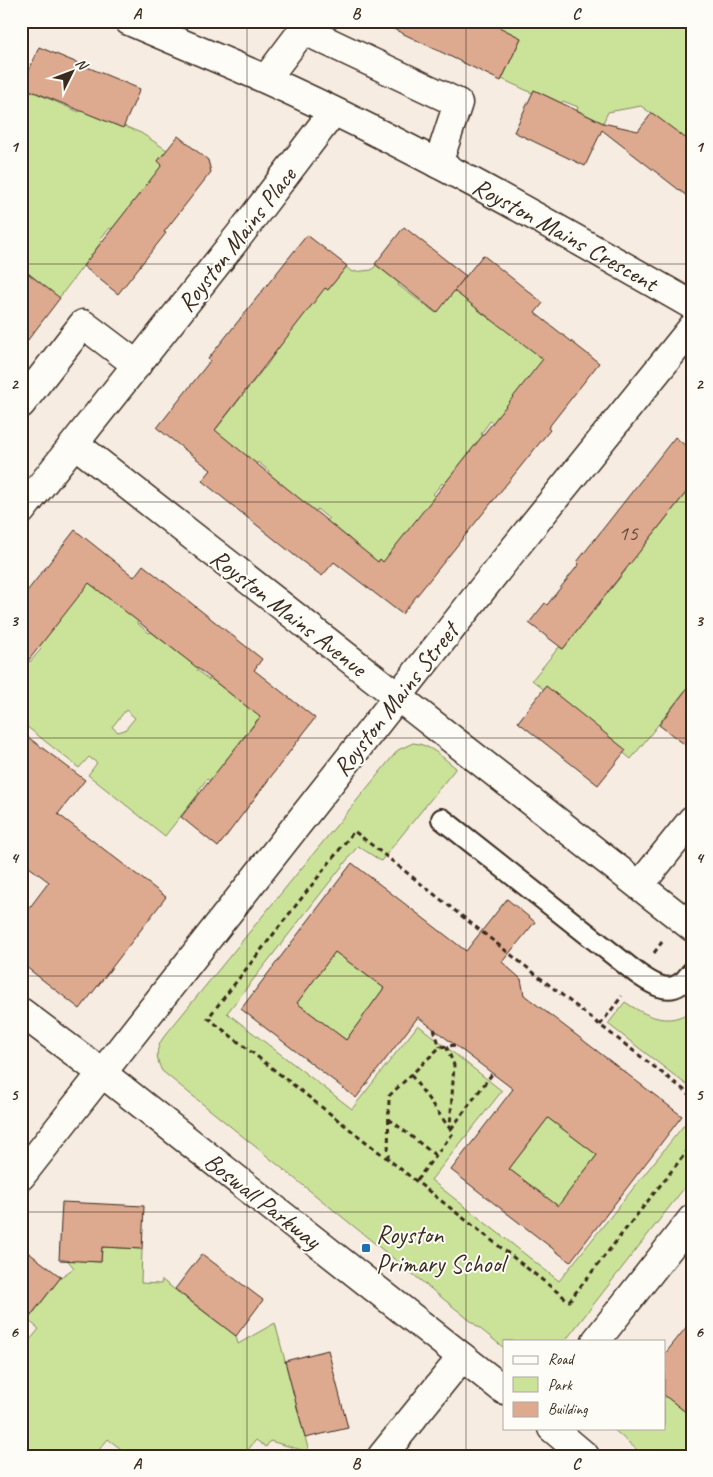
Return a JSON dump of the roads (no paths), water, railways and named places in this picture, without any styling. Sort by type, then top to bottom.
[{"type":"street","name":"Royston Mains Crescent","points":[[130,21],[266,79],[438,164],[544,220],[692,305]]},
{"type":"street","points":[[266,79],[303,30],[458,103],[438,164]]},
{"type":"street","name":"Royston Mains Place","points":[[21,511],[333,112]]},
{"type":"street","points":[[21,404],[83,324],[137,365]]},
{"type":"street","name":"Royston Mains Street","points":[[21,1176],[397,696],[692,328]]},
{"type":"street","name":"Royston Mains Avenue","points":[[75,444],[692,927]]},
{"type":"street","points":[[640,885],[692,820]]},
{"type":"street","name":"Boswall Parkway","points":[[21,1012],[102,1073],[503,1389]]},
{"type":"street","points":[[597,1340],[692,1219]]},
{"type":"street","points":[[382,1456],[462,1356]]},
{"type":"street","points":[[554,1430],[585,1456]]},
{"type":"lane","points":[[442,819],[638,974],[658,987],[670,988],[680,985],[692,972]]},
{"type":"place","name":"Royston Primary School","points":[[366,1248]]}]
